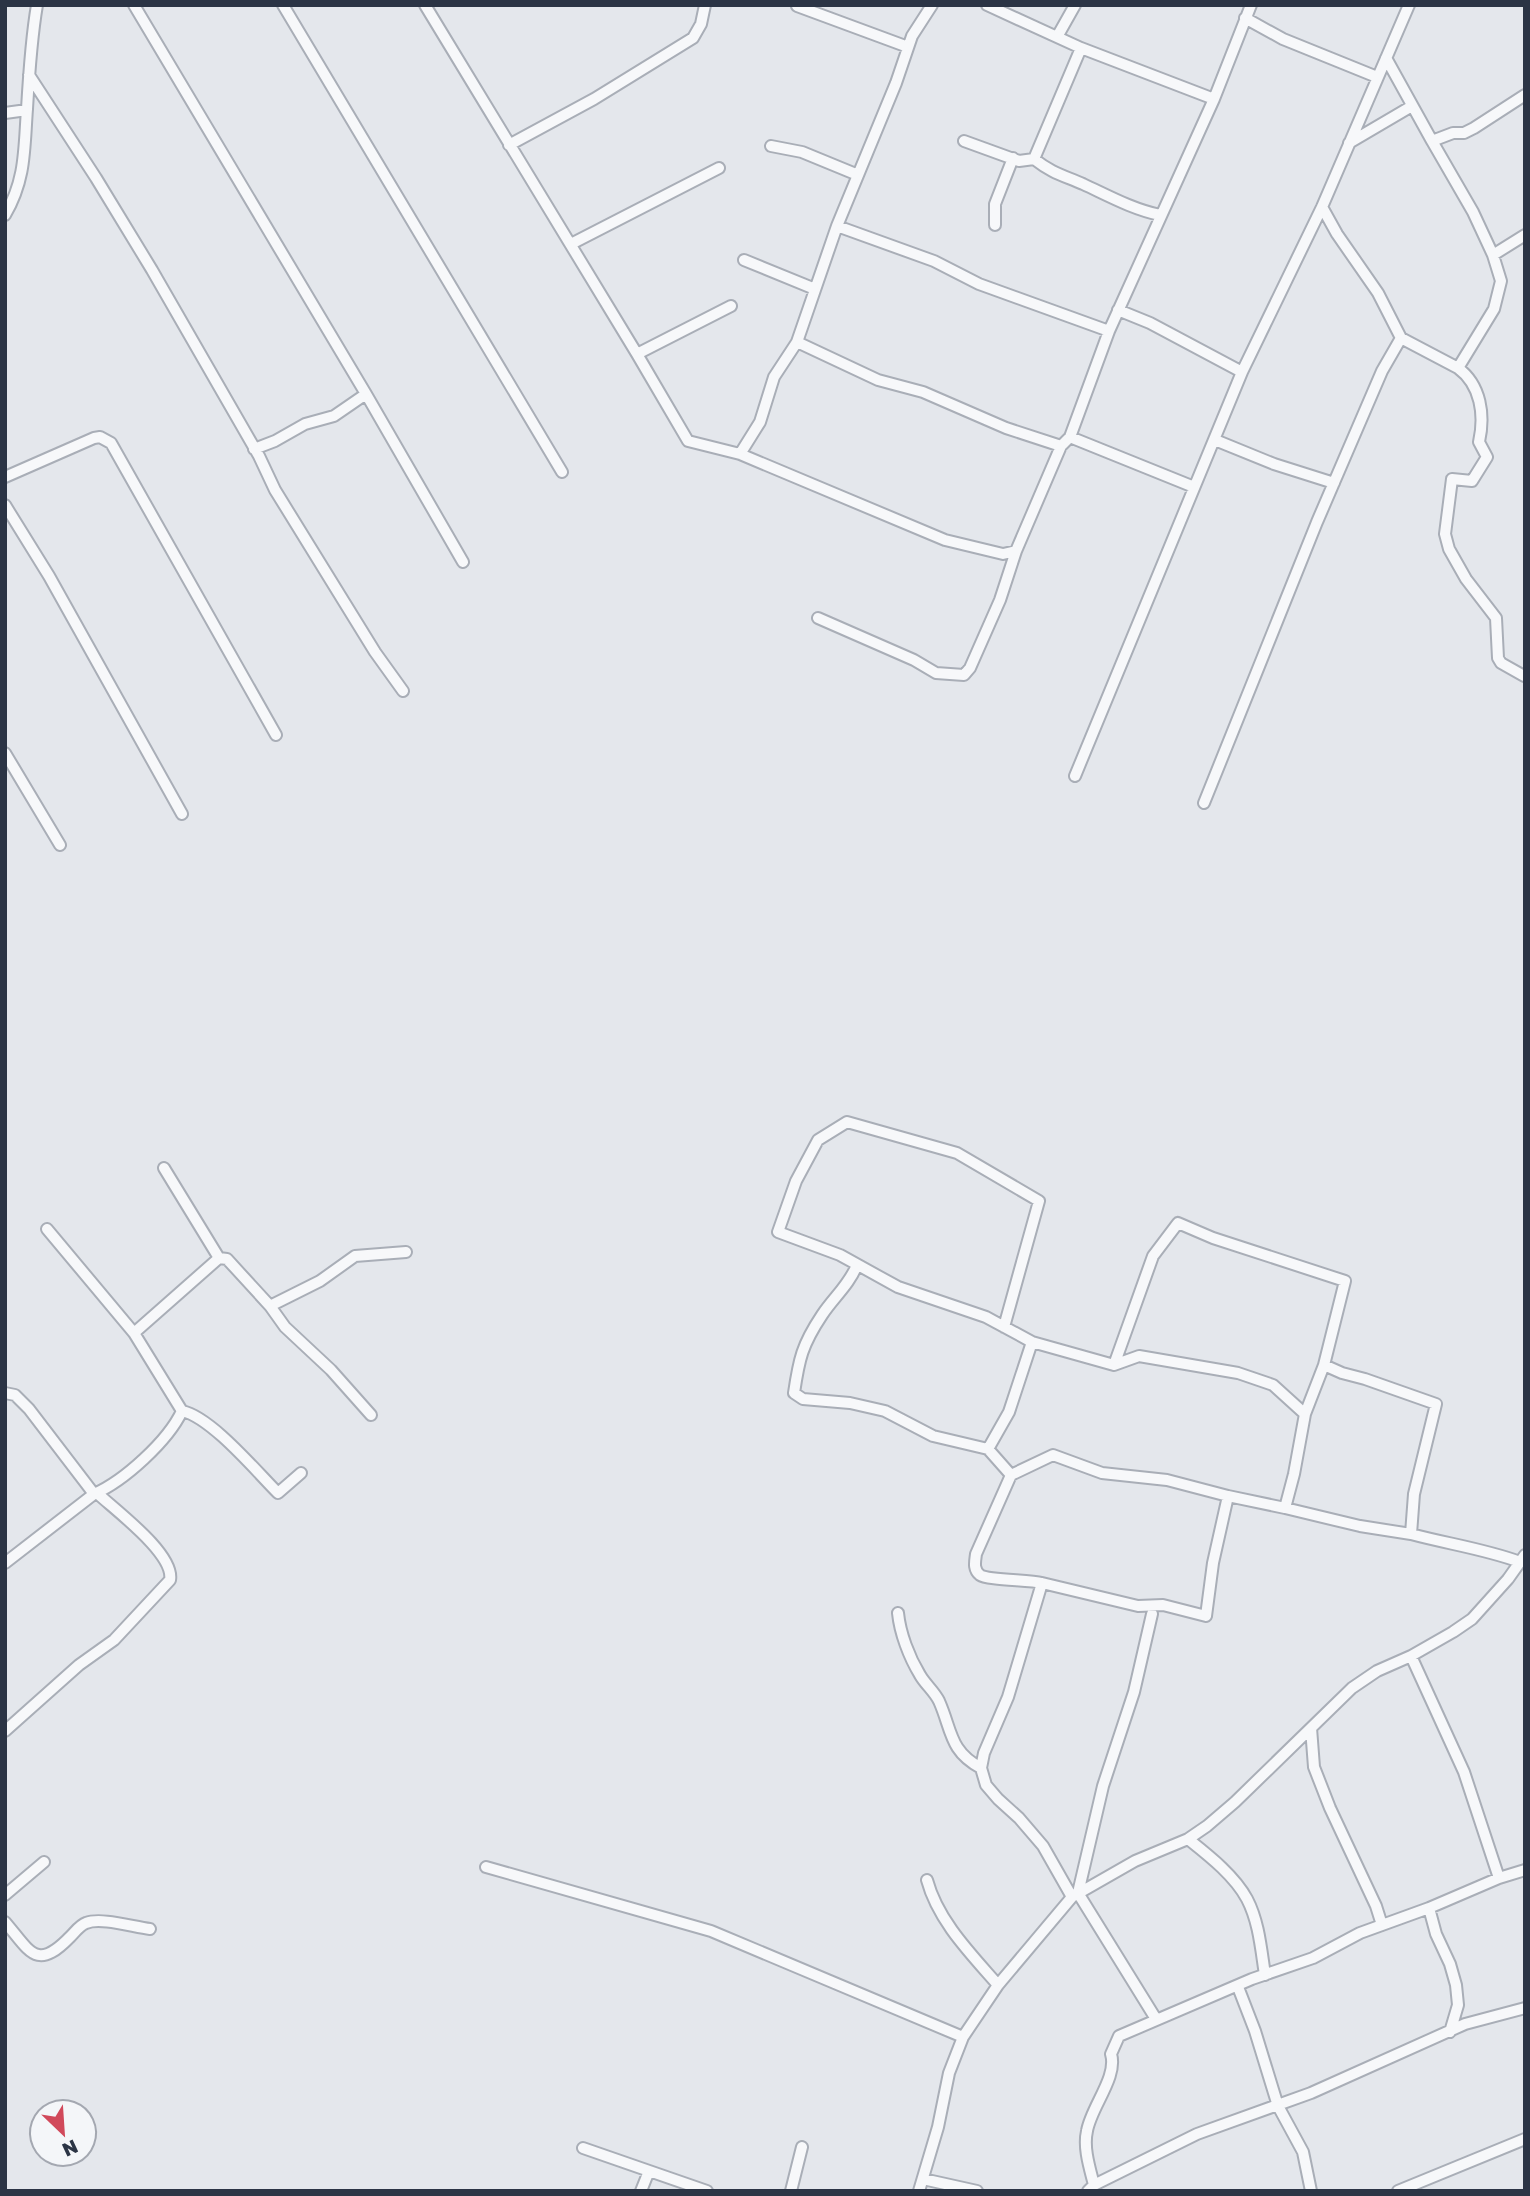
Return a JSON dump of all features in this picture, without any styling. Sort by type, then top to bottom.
[{"type":"street","points":[[5,215],[19,187],[24,164],[29,75],[37,5]]},
{"type":"street","points":[[134,5],[463,562]]},
{"type":"street","points":[[283,5],[562,472]]},
{"type":"street","points":[[425,5],[688,441],[740,454],[946,540],[1003,554],[1016,551]]},
{"type":"street","points":[[509,145],[594,99],[693,38],[701,24],[705,5]]},
{"type":"street","points":[[740,454],[760,422],[774,377],[797,342],[837,226],[897,83],[912,36],[932,5]]},
{"type":"street","points":[[987,5],[1081,48],[1214,99]]},
{"type":"street","points":[[1057,37],[1075,5]]},
{"type":"street","points":[[818,618],[914,660],[936,673],[964,675],[970,668],[1061,446],[1070,437],[1109,331],[1214,99],[1251,5]]},
{"type":"street","points":[[1075,776],[1241,372],[1322,207],[1409,5]]},
{"type":"street","points":[[797,6],[908,47]]},
{"type":"street","points":[[1245,18],[1283,39],[1377,77]]},
{"type":"street","points":[[1034,159],[1081,48]]},
{"type":"street","points":[[1386,58],[1472,212],[1493,256],[1501,281],[1494,309],[1458,368]]},
{"type":"street","points":[[29,75],[152,271],[275,490],[375,652],[403,691]]},
{"type":"street","points":[[1432,141],[1453,133],[1464,133],[1525,95]]},
{"type":"street","points":[[1349,143],[1412,106]]},
{"type":"street","points":[[5,113],[27,110]]},
{"type":"street","points":[[964,141],[1019,161],[1034,159],[1051,172],[1133,208],[1160,215]]},
{"type":"street","points":[[771,146],[802,152],[858,175]]},
{"type":"street","points":[[995,225],[995,204],[1013,159]]},
{"type":"street","points":[[571,244],[719,169]]},
{"type":"street","points":[[1322,207],[1337,234],[1378,293],[1401,338],[1458,368],[1465,373],[1476,390],[1482,408],[1483,425],[1479,442],[1487,457],[1472,481],[1452,479],[1445,534],[1449,549],[1466,579],[1496,618],[1498,658],[1524,676]]},
{"type":"street","points":[[837,226],[934,261],[979,284],[1109,331]]},
{"type":"street","points":[[1493,256],[1525,235]]},
{"type":"street","points":[[744,260],[815,289]]},
{"type":"street","points":[[637,354],[731,306]]},
{"type":"street","points":[[1118,310],[1150,323],[1241,372]]},
{"type":"street","points":[[1204,803],[1334,483],[1382,371],[1401,338]]},
{"type":"street","points":[[797,342],[878,380],[923,392],[1006,428],[1061,446]]},
{"type":"street","points":[[254,449],[306,424],[334,416],[366,394]]},
{"type":"street","points":[[5,477],[94,438],[100,437],[111,443],[276,735]]},
{"type":"street","points":[[1070,437],[1194,487]]},
{"type":"street","points":[[1215,440],[1274,464],[1334,483]]},
{"type":"street","points":[[5,505],[49,576],[182,814]]},
{"type":"street","points":[[5,753],[60,845]]},
{"type":"street","points":[[1004,1327],[1039,1201],[957,1153],[847,1122],[818,1140],[796,1181],[778,1232],[840,1255],[898,1287],[986,1317],[1004,1327],[1032,1342],[1114,1365],[1139,1356],[1238,1373],[1273,1385],[1305,1414]]},
{"type":"street","points":[[164,1168],[219,1258]]},
{"type":"street","points":[[1114,1365],[1153,1256],[1178,1223],[1213,1238],[1345,1281],[1324,1365],[1305,1414],[1285,1508]]},
{"type":"street","points":[[47,1229],[134,1333],[182,1411],[197,1416],[206,1423],[278,1493],[301,1473]]},
{"type":"street","points":[[270,1306],[320,1282],[355,1256],[406,1252]]},
{"type":"street","points":[[134,1333],[219,1258],[227,1259],[270,1306],[285,1328],[331,1370],[371,1415]]},
{"type":"street","points":[[857,1265],[852,1278],[823,1313],[800,1351],[794,1393],[803,1399],[850,1403],[885,1411],[933,1436],[988,1449],[1011,1475]]},
{"type":"street","points":[[988,1449],[1009,1412],[1032,1342]]},
{"type":"street","points":[[1324,1365],[1436,1404],[1414,1494],[1412,1534]]},
{"type":"street","points":[[5,1393],[15,1395],[29,1409],[96,1494],[159,1550],[171,1574],[170,1580],[114,1640],[70,1673],[5,1731]]},
{"type":"street","points":[[5,1563],[96,1494],[113,1485],[176,1424],[182,1411]]},
{"type":"street","points":[[919,2191],[938,2127],[949,2073],[962,2037],[998,1984],[1075,1895],[1135,1861],[1188,1839],[1235,1802],[1352,1688],[1377,1671],[1410,1656],[1472,1619],[1522,1559],[1412,1534],[1360,1526],[1167,1480],[1102,1473],[1053,1455],[1011,1475],[976,1554],[974,1565],[979,1574],[987,1578],[1026,1579],[1138,1606],[1163,1605],[1206,1616],[1213,1563],[1228,1496]]},
{"type":"street","points":[[1042,1583],[1007,1697],[984,1753],[981,1768],[986,1786],[1020,1818],[1043,1846],[1156,2019]]},
{"type":"street","points":[[898,1613],[905,1642],[920,1675],[940,1702],[951,1735],[961,1753],[981,1768]]},
{"type":"street","points":[[1075,1895],[1102,1786],[1134,1692],[1152,1614]]},
{"type":"street","points":[[1410,1656],[1464,1772],[1499,1878]]},
{"type":"street","points":[[1311,1728],[1314,1767],[1382,1925]]},
{"type":"street","points":[[1188,1839],[1230,1878],[1246,1898],[1257,1927],[1265,1975]]},
{"type":"street","points":[[5,1895],[44,1862]]},
{"type":"street","points":[[486,1867],[711,1931],[962,2037]]},
{"type":"street","points":[[1525,1870],[1360,1933],[1313,1958],[1265,1975],[1119,2036],[1111,2054],[1114,2062],[1090,2116],[1086,2134],[1091,2188],[1197,2134],[1278,2106],[1465,2024],[1525,2008]]},
{"type":"street","points":[[927,1880],[935,1904],[968,1950],[998,1984]]},
{"type":"street","points":[[1429,1908],[1456,1985],[1458,2005],[1450,2032]]},
{"type":"street","points":[[5,1922],[33,1954],[44,1956],[56,1952],[83,1924],[95,1921],[150,1930]]},
{"type":"street","points":[[1238,1987],[1278,2106],[1303,2152],[1311,2191]]},
{"type":"street","points":[[1398,2191],[1525,2139]]},
{"type":"street","points":[[791,2191],[802,2147]]},
{"type":"street","points":[[583,2148],[649,2171],[683,2188],[707,2191]]},
{"type":"street","points":[[641,2191],[649,2171]]},
{"type":"street","points":[[923,2179],[977,2191]]}]
